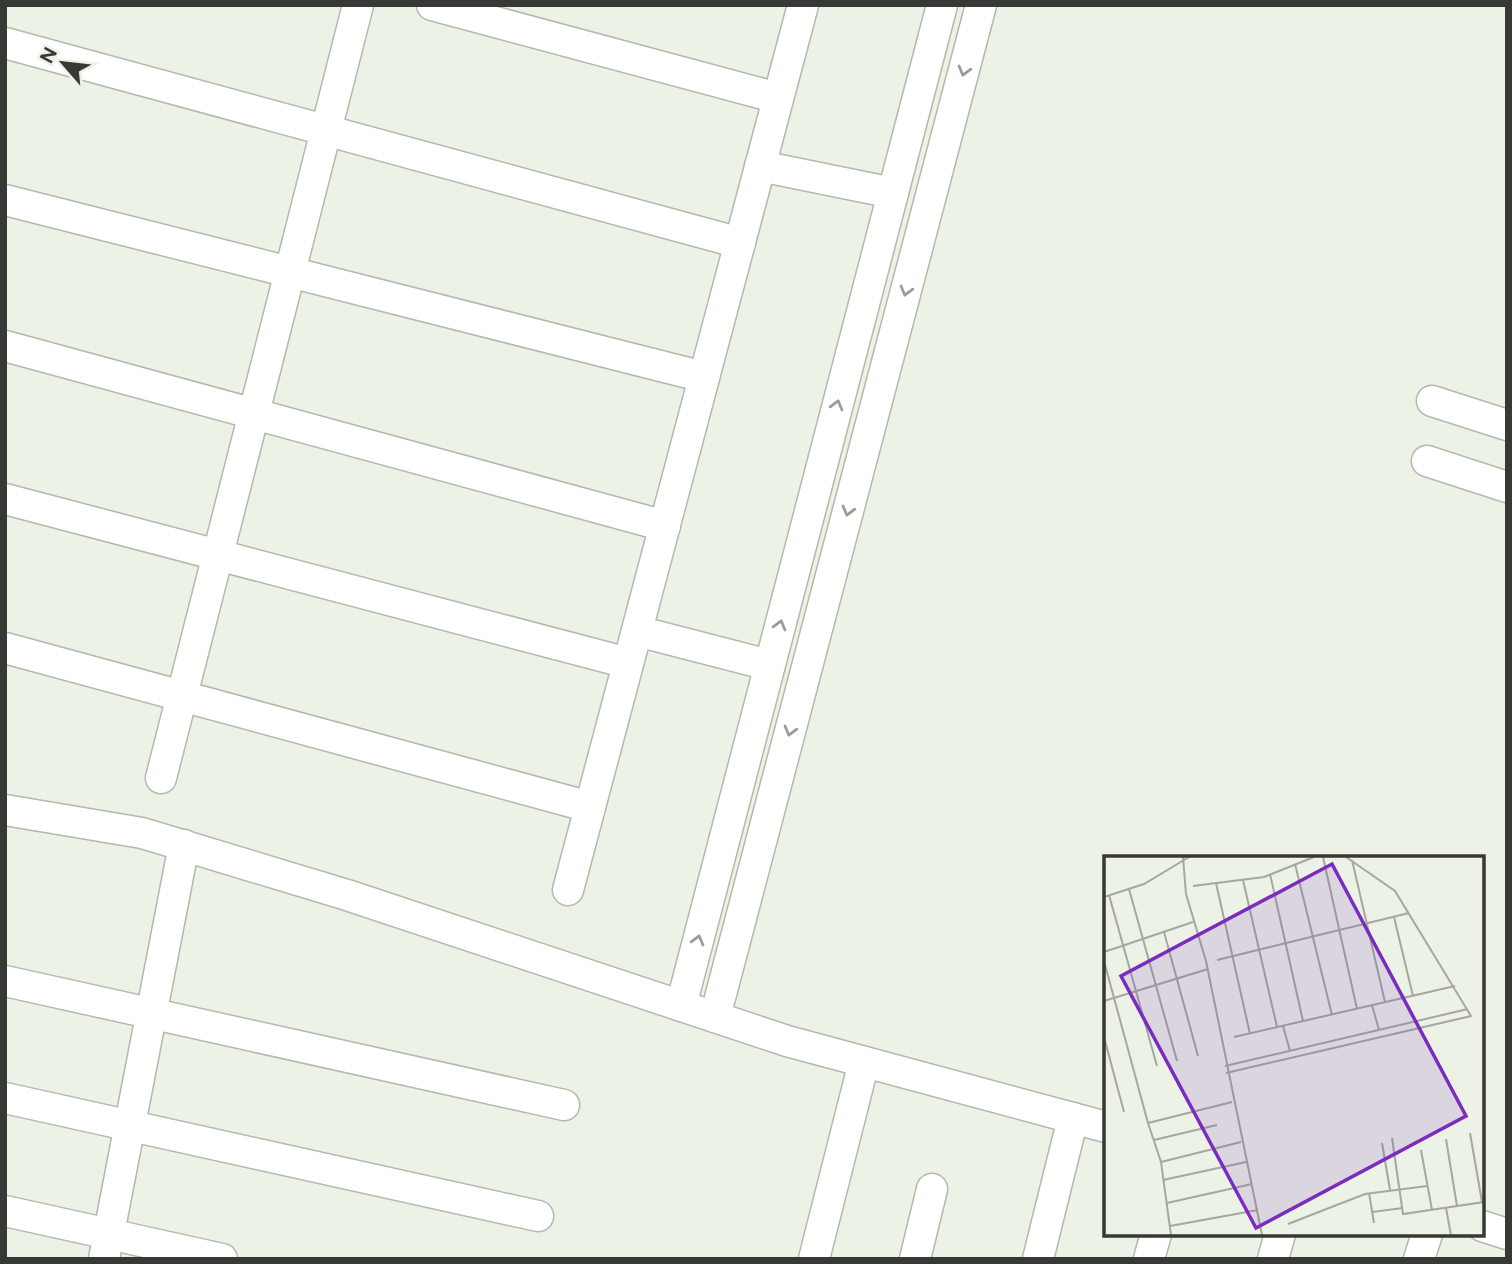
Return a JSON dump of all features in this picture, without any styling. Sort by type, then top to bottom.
[{"type":"street","points":[[161,778],[358,5]]},
{"type":"street","points":[[432,5],[778,98]]},
{"type":"street","points":[[568,890],[803,5]]},
{"type":"street","points":[[681,1006],[942,5]]},
{"type":"street","points":[[715,1017],[981,5]]},
{"type":"street","points":[[5,43],[740,243]]},
{"type":"street","points":[[902,159],[939,165]]},
{"type":"street","points":[[760,166],[892,193]]},
{"type":"street","points":[[5,200],[704,377]]},
{"type":"street","points":[[5,346],[665,526]]},
{"type":"street","points":[[1432,401],[1507,425]]},
{"type":"street","points":[[1427,461],[1507,487]]},
{"type":"street","points":[[5,499],[628,663]]},
{"type":"street","points":[[803,539],[839,548]]},
{"type":"street","points":[[636,631],[769,665]]},
{"type":"street","points":[[5,648],[590,807]]},
{"type":"street","points":[[5,810],[142,833],[184,845],[347,895],[715,1017],[864,1062],[1104,1126]]},
{"type":"street","points":[[106,1246],[184,845]]},
{"type":"street","points":[[5,981],[564,1105]]},
{"type":"street","points":[[814,1259],[864,1062]]},
{"type":"street","points":[[5,1098],[538,1216]]},
{"type":"street","points":[[1038,1259],[1073,1118]]},
{"type":"street","points":[[915,1259],[932,1189]]},
{"type":"street","points":[[5,1211],[106,1246],[222,1259]]},
{"type":"street","points":[[1484,1227],[1507,1234]]},
{"type":"street","points":[[1149,1259],[1155,1236]]},
{"type":"street","points":[[1273,1259],[1279,1236]]},
{"type":"street","points":[[1419,1259],[1426,1236]]}]
